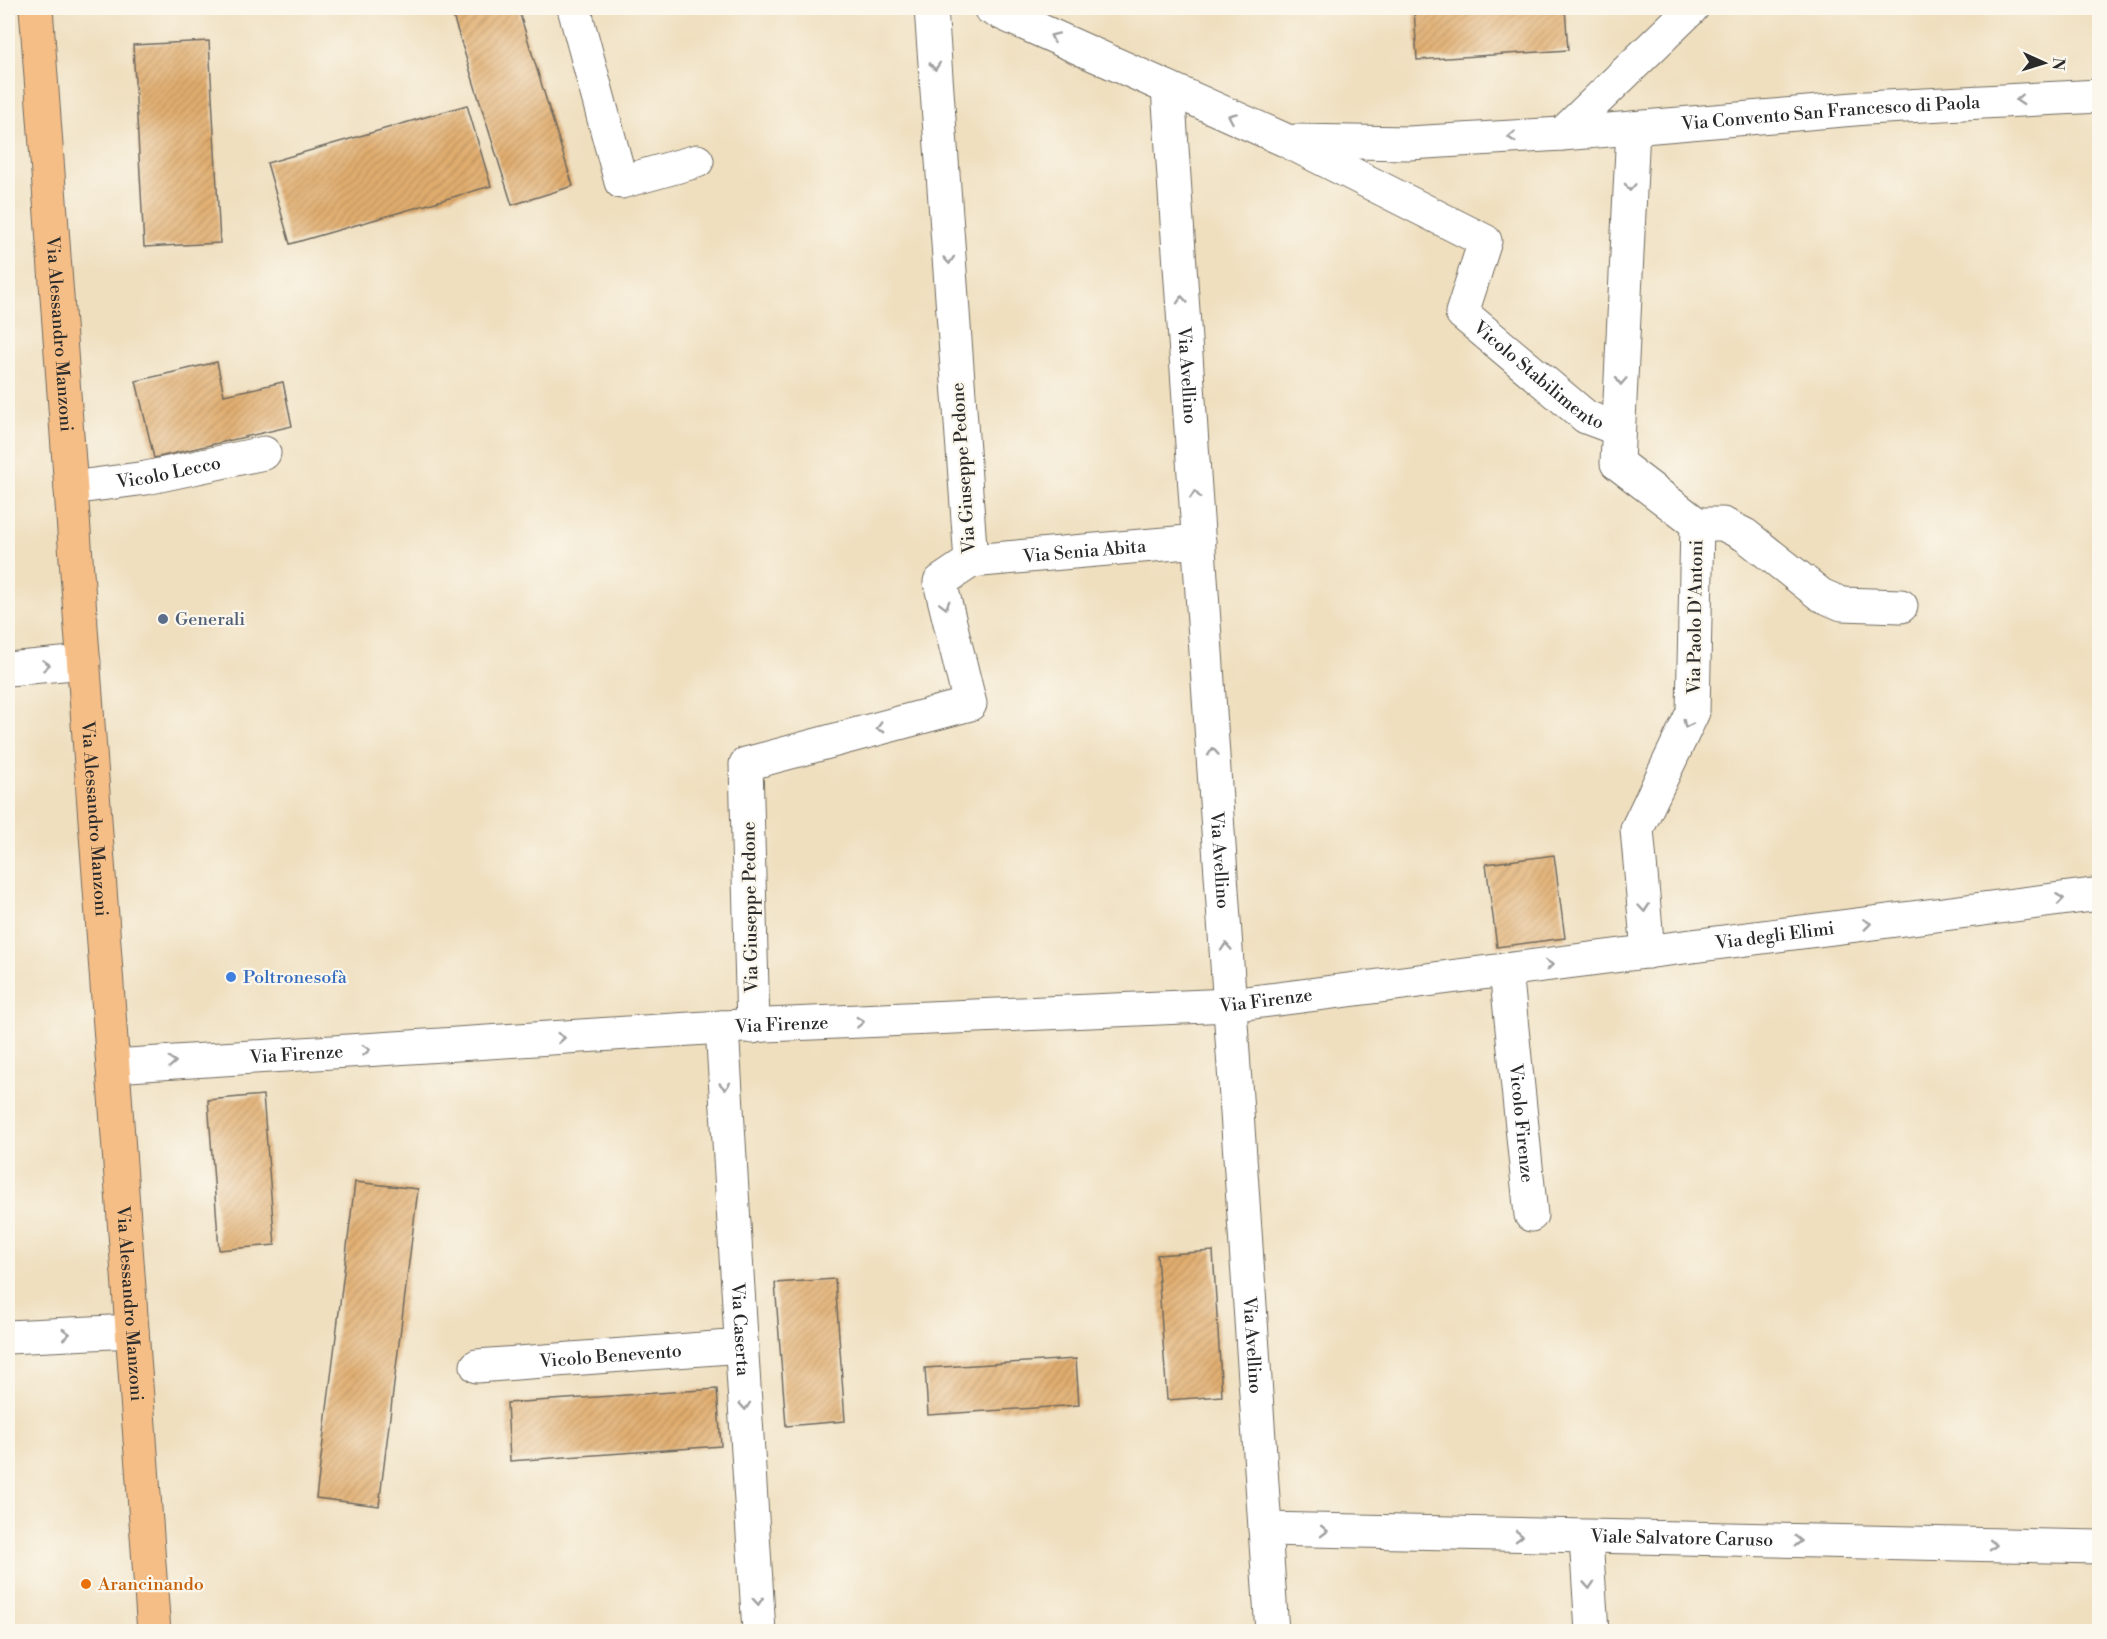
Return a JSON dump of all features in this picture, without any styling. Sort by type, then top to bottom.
[{"type":"main road","name":"Via Alessandro Manzoni","points":[[36,8],[154,1632]]},
{"type":"street","points":[[574,8],[621,182],[697,161]]},
{"type":"street","name":"Via Giuseppe Pedone","points":[[737,1028],[746,764],[970,704],[939,582],[971,561],[931,8]]},
{"type":"street","points":[[990,8],[1285,141]]},
{"type":"street","points":[[1562,134],[1692,8]]},
{"type":"street","name":"Via Avellino","points":[[1168,88],[1272,1632]]},
{"type":"street","name":"Via Convento San Francesco di Paola","points":[[1285,141],[1409,143],[1562,134],[1866,108],[2100,96]]},
{"type":"street","name":"Via Paolo D'Antoni","points":[[1633,128],[1617,463],[1697,524],[1693,712],[1637,829],[1648,952]]},
{"type":"street","name":"Vicolo Stabilimento","points":[[1285,141],[1485,241],[1462,313],[1586,417],[1618,429]]},
{"type":"street","name":"Vicolo Lecco","points":[[71,488],[146,478],[264,453]]},
{"type":"street","points":[[1697,524],[1723,525],[1745,535],[1821,595],[1842,604],[1901,606]]},
{"type":"street","name":"Via Senia Abita","points":[[971,561],[1198,541]]},
{"type":"street","points":[[8,669],[84,662]]},
{"type":"street","name":"Via degli Elimi","points":[[1449,978],[2100,894]]},
{"type":"street","name":"Vicolo Firenze","points":[[1506,970],[1531,1215]]},
{"type":"street","name":"Via Firenze","points":[[113,1066],[737,1028],[1230,1005],[1449,978]]},
{"type":"street","name":"Via Caserta","points":[[737,1028],[742,1346],[759,1632]]},
{"type":"street","points":[[8,1337],[132,1331]]},
{"type":"street","name":"Vicolo Benevento","points":[[477,1366],[742,1346]]},
{"type":"street","name":"Viale Salvatore Caruso","points":[[1265,1529],[1586,1538],[2100,1547]]},
{"type":"street","points":[[1586,1538],[1592,1632]]},
{"type":"building","points":[[480,8],[518,8],[573,186],[512,205],[453,16]]},
{"type":"building","points":[[1414,8],[1565,8],[1568,50],[1417,60]]},
{"type":"building","points":[[209,41],[220,243],[144,247],[133,45]]},
{"type":"building","points":[[467,105],[491,186],[290,244],[267,163]]},
{"type":"building","points":[[217,362],[224,395],[283,382],[292,426],[154,458],[136,381]]},
{"type":"building","points":[[1554,855],[1565,938],[1497,947],[1486,864]]},
{"type":"building","points":[[263,1095],[275,1245],[219,1250],[208,1100]]},
{"type":"building","points":[[355,1182],[418,1189],[379,1506],[316,1498]]},
{"type":"building","points":[[1213,1251],[1222,1396],[1167,1400],[1157,1255]]},
{"type":"building","points":[[835,1279],[845,1421],[786,1426],[775,1283]]},
{"type":"building","points":[[1076,1359],[1079,1405],[928,1415],[925,1368]]},
{"type":"building","points":[[717,1389],[721,1446],[510,1461],[507,1403]]},
{"type":"place","name":"Generali","points":[[163,619]]},
{"type":"place","name":"Poltronesofà","points":[[231,977]]},
{"type":"place","name":"Arancinando","points":[[86,1584]]}]
